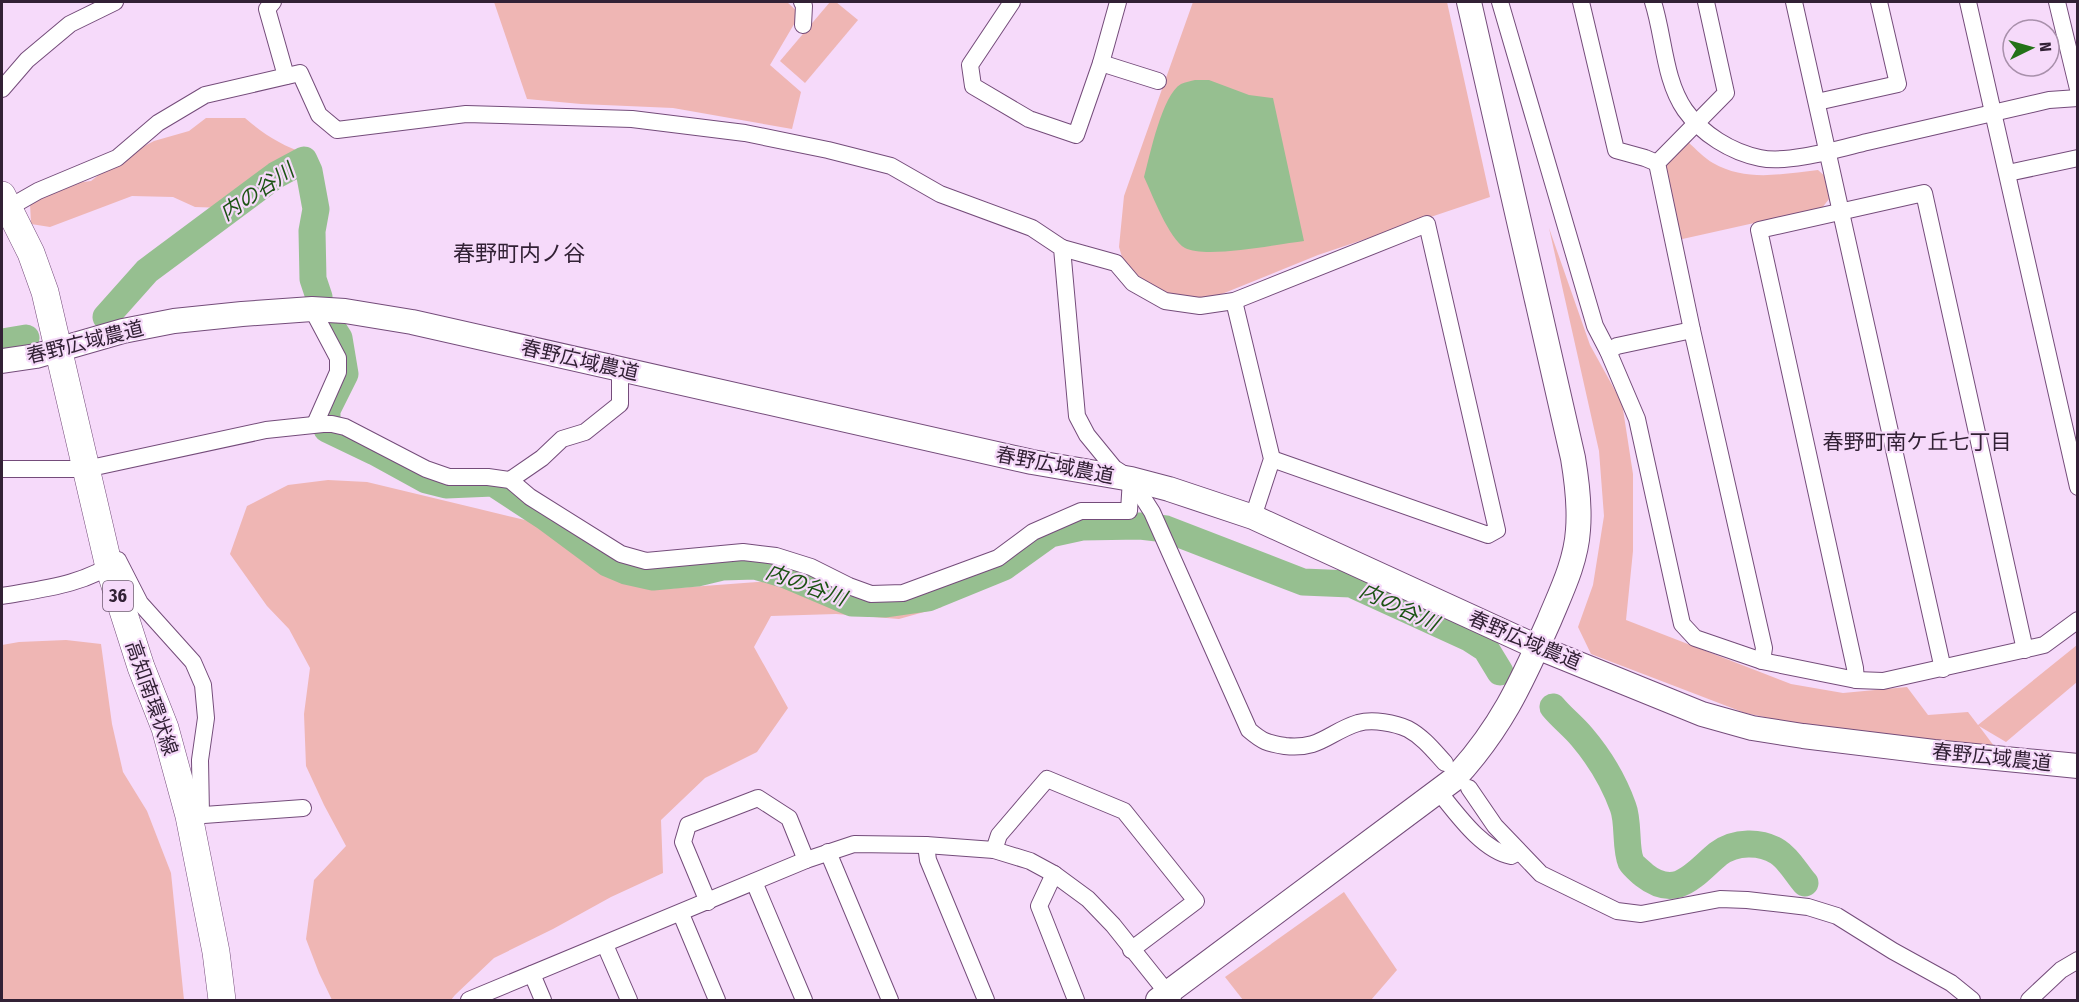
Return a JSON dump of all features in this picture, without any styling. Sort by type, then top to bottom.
[{"type":"main road","name":"高知南環状線","points":[[6,201],[31,253],[45,292],[109,567],[141,667],[195,815],[222,1000]]},
{"type":"street","points":[[2,89],[27,60],[70,24],[115,2]]},
{"type":"street","points":[[273,2],[267,9],[286,76]]},
{"type":"street","points":[[802,2],[804,6],[802,26]]},
{"type":"street","points":[[1012,2],[970,65],[973,86],[1029,119],[1076,135],[1101,63],[1118,2]]},
{"type":"street","points":[[469,1000],[681,914],[806,860],[854,844],[926,845],[994,850],[1030,861],[1054,874],[1088,899],[1113,926],[1166,998],[1453,780],[1477,755],[1495,730],[1523,680],[1569,575],[1578,532],[1579,497],[1573,458],[1469,2]]},
{"type":"street","points":[[1500,2],[1595,326],[1637,418],[1682,624],[1695,638],[1762,661],[1856,680],[1883,681],[2044,645],[2078,620]]},
{"type":"street","points":[[1581,2],[1616,150],[1657,163]]},
{"type":"street","points":[[1653,2],[1672,80],[1684,107],[1696,123],[1724,145],[1760,158],[1778,160],[1827,151],[2049,100],[2078,98]]},
{"type":"street","points":[[1657,163],[1726,93],[1706,2]]},
{"type":"street","points":[[1794,2],[1942,669]]},
{"type":"street","points":[[1817,102],[1898,84],[1879,2]]},
{"type":"street","points":[[1968,2],[2078,487]]},
{"type":"street","points":[[2057,2],[2078,89]]},
{"type":"street","points":[[1101,63],[1158,81]]},
{"type":"street","points":[[6,201],[38,191],[117,158],[158,123],[205,95],[300,73],[319,115],[337,130],[466,114],[632,119],[745,132],[891,166],[940,194],[1032,228],[1062,248],[1116,263],[1133,283],[1165,302],[1200,306],[1234,301],[1427,224],[1497,530],[1488,535],[1272,459]]},
{"type":"street","points":[[2008,173],[2078,158]]},
{"type":"street","points":[[1657,163],[1692,330],[1764,648],[1762,661]]},
{"type":"street","points":[[1856,680],[1759,230],[1924,193],[2025,650]]},
{"type":"street","points":[[1062,248],[1077,416],[1087,435],[1114,468],[1131,479],[1152,512],[1249,730],[1264,743],[1301,748],[1318,743],[1359,723],[1380,722],[1407,729],[1426,742],[1445,763]]},
{"type":"street","points":[[1234,301],[1272,459],[1253,517]]},
{"type":"street","points":[[312,309],[338,358],[338,372],[323,424]]},
{"type":"street","name":"春野広域農道","points":[[2,361],[36,356],[123,331],[174,321],[312,309],[345,311],[412,322],[1032,462],[1131,479],[1169,489],[1253,517],[1537,647],[1702,714],[1752,728],[1934,752],[2078,766]]},
{"type":"street","points":[[1608,351],[1617,346],[1692,330]]},
{"type":"street","points":[[510,480],[542,458],[562,439],[585,432],[620,404],[620,369]]},
{"type":"street","points":[[2,469],[86,469],[266,430],[323,424],[345,427],[426,469],[449,477],[488,477],[510,480],[530,497],[621,554],[646,561],[743,552],[776,556],[811,567],[870,594],[903,593],[998,558],[1033,532],[1081,511],[1129,511],[1131,479]]},
{"type":"street","points":[[2,596],[63,585],[109,567],[118,560],[140,603],[193,662],[203,685],[206,718],[195,815],[303,808]]},
{"type":"street","points":[[994,850],[999,835],[1047,779],[1124,811],[1196,901],[1131,950]]},
{"type":"street","points":[[1469,788],[1495,826],[1541,874],[1617,911],[1641,914],[1720,899],[1808,907],[1837,916],[1893,951],[1951,982],[1972,1000]]},
{"type":"street","points":[[1439,792],[1466,826],[1500,854],[1511,856],[1518,852]]},
{"type":"street","points":[[708,902],[683,842],[688,825],[758,798],[789,818],[806,860]]},
{"type":"street","points":[[926,845],[928,860],[986,1000]]},
{"type":"street","points":[[828,852],[891,1000]]},
{"type":"street","points":[[1054,874],[1039,906],[1076,1000]]},
{"type":"street","points":[[754,882],[804,1000]]},
{"type":"street","points":[[681,914],[717,1000]]},
{"type":"street","points":[[605,945],[629,1000]]},
{"type":"street","points":[[2029,1000],[2061,970],[2078,960]]},
{"type":"street","points":[[532,974],[543,1000]]},
{"type":"shaded area","points":[[494,2],[787,2],[800,14],[770,65],[801,92],[792,129],[673,108],[527,99]]},
{"type":"shaded area","points":[[830,2],[836,2],[858,20],[805,83],[780,61]]},
{"type":"shaded area","points":[[1193,2],[1447,2],[1490,197],[1318,255],[1207,300],[1158,292],[1125,267],[1119,247],[1124,196]]},
{"type":"shaded area","points":[[1195,80],[1209,80],[1249,95],[1273,98],[1304,241],[1243,250],[1209,252],[1185,248],[1173,236],[1144,177],[1158,126],[1168,100],[1181,84]]},
{"type":"shaded area","points":[[206,118],[245,118],[274,139],[307,154],[285,165],[245,197],[224,208],[195,207],[173,197],[132,196],[50,227],[31,224],[30,203],[54,186],[91,181],[119,159],[154,141],[189,131]]},
{"type":"shaded area","points":[[1688,142],[1713,163],[1738,173],[1778,175],[1818,170],[1826,177],[1829,199],[1822,208],[1678,240],[1664,166]]},
{"type":"shaded area","points":[[1549,228],[1590,345],[1622,403],[1633,474],[1633,551],[1626,620],[1791,684],[1843,693],[1907,687],[1928,715],[1968,712],[1978,725],[2077,645],[2077,682],[2006,742],[1979,726],[1994,746],[1980,747],[1840,733],[1745,713],[1591,654],[1578,627],[1593,585],[1604,516],[1599,451]]},
{"type":"shaded area","points":[[328,480],[367,482],[525,520],[561,531],[604,571],[650,590],[785,580],[863,589],[930,585],[942,607],[899,619],[836,614],[771,616],[754,647],[788,708],[757,752],[705,778],[661,820],[663,873],[611,897],[494,958],[451,1000],[332,1000],[306,939],[314,880],[346,846],[306,766],[304,714],[310,668],[289,629],[267,606],[230,554],[247,506],[288,485]]},
{"type":"shaded area","points":[[66,640],[101,644],[112,724],[123,772],[147,811],[171,873],[184,1000],[2,1000],[2,645]]},
{"type":"shaded area","points":[[1344,892],[1397,970],[1371,1000],[1243,1000],[1225,977]]},
{"type":"waterway","name":"内の谷川","points":[[106,317],[147,271],[276,175],[304,160],[309,171],[316,209],[312,231],[313,279],[319,297]]},
{"type":"waterway","name":"内の谷川","points":[[325,316],[339,338],[345,374],[327,410],[327,429],[426,480],[446,485],[493,483],[545,517],[607,563],[626,571],[653,577],[697,573],[722,567],[755,566],[786,575],[852,603],[886,604],[928,598],[1004,567],[1050,534],[1082,527],[1140,526],[1166,529],[1303,582],[1351,584],[1469,638],[1486,649],[1500,672]]},
{"type":"waterway","name":"内の谷川","points":[[2,342],[26,338]]},
{"type":"waterway","name":"内の谷川","points":[[1553,707],[1579,733],[1611,779],[1625,813],[1629,857],[1644,875],[1656,882],[1676,885],[1693,876],[1725,850],[1740,845],[1756,844],[1771,848],[1782,855],[1805,883]]},
{"type":"district","name":"春野町内ノ谷","points":[[519,253]]},
{"type":"district","name":"春野町南ケ丘七丁目","points":[[1917,442]]}]
